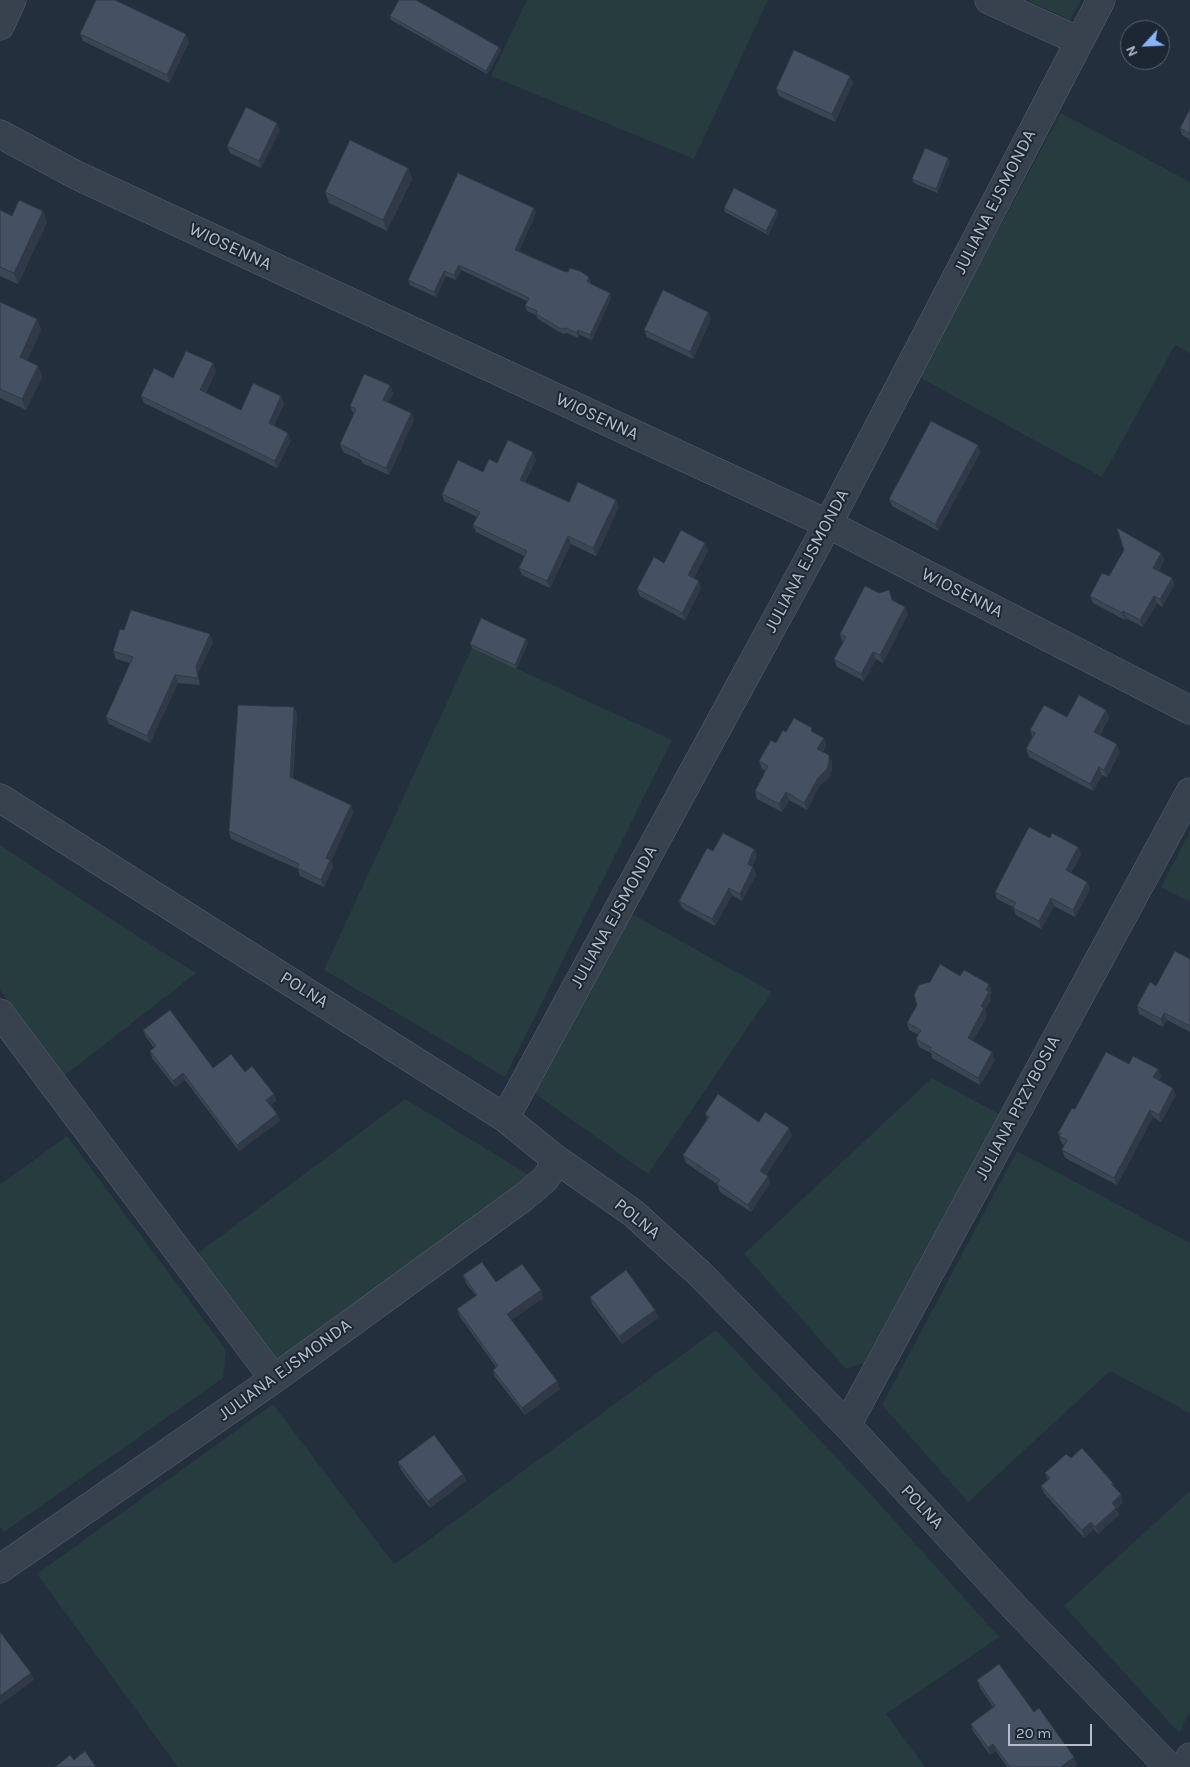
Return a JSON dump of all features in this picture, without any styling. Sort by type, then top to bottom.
[{"type":"street","points":[[0,26],[12,0]]},
{"type":"street","points":[[989,0],[1079,41]]},
{"type":"street","name":"JULIANA EJSMONDA","points":[[505,1118],[828,524],[1101,0]]},
{"type":"street","name":"WIOSENNA","points":[[0,134],[76,175],[828,524],[1190,710]]},
{"type":"street","name":"JULIANA PRZYBOSIA","points":[[847,1425],[1190,792]]},
{"type":"street","name":"POLNA","points":[[0,798],[505,1118],[553,1157],[633,1213],[700,1274],[847,1425],[1017,1610],[1169,1767]]},
{"type":"street","points":[[0,1013],[274,1379]]},
{"type":"street","name":"JULIANA EJSMONDA","points":[[0,1569],[274,1379],[524,1197],[545,1179],[551,1170],[553,1157]]},
{"type":"street","points":[[1184,1767],[1190,1757]]},
{"type":"green space","points":[[527,0],[768,0],[694,159],[491,76]]},
{"type":"green space","points":[[1027,0],[1081,0],[1070,20]]},
{"type":"green space","points":[[1061,113],[1190,182],[1190,353],[1175,345],[1102,477],[919,377]]},
{"type":"green space","points":[[472,648],[672,740],[505,1077],[324,970]]},
{"type":"green space","points":[[1190,832],[1190,902],[1161,887]]},
{"type":"green space","points":[[0,845],[196,973],[64,1076],[0,990]]},
{"type":"green space","points":[[632,914],[772,992],[648,1174],[534,1093]]},
{"type":"green space","points":[[932,1078],[999,1114],[864,1363],[846,1369],[744,1254]]},
{"type":"green space","points":[[405,1099],[532,1177],[275,1362],[197,1254]]},
{"type":"green space","points":[[67,1136],[226,1350],[223,1378],[4,1532],[0,1527],[0,1185]]},
{"type":"green space","points":[[1017,1151],[1190,1243],[1190,1413],[1110,1371],[968,1502],[882,1405]]},
{"type":"green space","points":[[716,1330],[864,1487],[999,1637],[886,1714],[925,1767],[178,1767],[37,1574],[273,1404],[394,1564]]},
{"type":"green space","points":[[1190,1491],[1190,1712],[1179,1733],[1064,1606]]},
{"type":"building","points":[[96,0],[115,0],[186,34],[167,75],[80,34]]},
{"type":"building","points":[[399,0],[416,0],[499,47],[486,71],[390,16]]},
{"type":"building","points":[[794,50],[850,76],[832,114],[776,89]]},
{"type":"building","points":[[246,107],[277,123],[259,161],[227,146]]},
{"type":"building","points":[[1190,109],[1190,134],[1180,128]]},
{"type":"building","points":[[350,140],[408,168],[383,220],[325,192]]},
{"type":"building","points":[[925,148],[948,158],[936,189],[912,179]]},
{"type":"building","points":[[458,173],[534,208],[515,250],[563,271],[568,272],[570,268],[580,271],[589,277],[587,281],[591,284],[610,293],[590,335],[578,330],[577,333],[566,328],[561,329],[536,314],[537,311],[525,306],[529,298],[459,265],[454,275],[444,271],[434,292],[408,280]]},
{"type":"building","points":[[734,188],[777,210],[766,231],[724,208]]},
{"type":"building","points":[[19,200],[43,211],[14,273],[0,267],[0,210],[12,216]]},
{"type":"building","points":[[663,290],[708,312],[690,352],[644,330]]},
{"type":"building","points":[[0,302],[37,319],[20,357],[38,366],[22,399],[0,389]]},
{"type":"building","points":[[186,351],[213,363],[200,390],[241,410],[253,383],[281,396],[269,423],[288,433],[275,461],[141,396],[154,368],[173,378]]},
{"type":"building","points":[[364,374],[390,385],[383,400],[411,413],[386,468],[359,456],[360,454],[340,444],[356,409],[350,406]]},
{"type":"building","points":[[931,421],[978,445],[935,524],[889,499]]},
{"type":"building","points":[[508,440],[533,452],[520,480],[569,502],[578,482],[616,500],[593,548],[568,536],[547,581],[519,568],[527,551],[473,525],[480,512],[442,494],[458,460],[483,472],[489,459],[497,463]]},
{"type":"building","points":[[1117,528],[1161,553],[1153,568],[1172,578],[1160,599],[1154,596],[1140,620],[1090,596],[1102,573],[1109,576],[1124,550]]},
{"type":"building","points":[[681,530],[705,543],[688,575],[699,581],[682,613],[637,589],[654,557],[664,563]]},
{"type":"building","points":[[865,586],[879,593],[889,590],[892,600],[905,607],[880,655],[873,652],[861,674],[834,659],[846,637],[840,634]]},
{"type":"building","points":[[131,610],[210,634],[196,666],[198,678],[175,675],[147,736],[106,717],[133,657],[113,651],[120,629],[124,630]]},
{"type":"building","points":[[481,618],[526,639],[515,665],[470,644]]},
{"type":"building","points":[[1079,695],[1106,710],[1094,732],[1117,744],[1104,770],[1099,767],[1090,784],[1026,749],[1035,733],[1030,730],[1044,705],[1067,717]]},
{"type":"building","points":[[238,705],[294,707],[290,777],[351,805],[326,858],[330,860],[321,880],[297,868],[299,864],[229,831]]},
{"type":"building","points":[[794,718],[812,728],[811,731],[824,738],[817,749],[829,755],[829,762],[827,769],[818,778],[804,803],[786,792],[779,804],[755,791],[768,766],[759,761],[771,740],[776,743],[783,730],[786,732]]},
{"type":"building","points":[[1029,827],[1050,838],[1052,833],[1078,847],[1066,870],[1087,882],[1073,910],[1051,898],[1039,921],[1013,908],[1016,903],[995,892]]},
{"type":"building","points":[[723,833],[754,849],[748,864],[753,867],[740,894],[729,888],[712,919],[679,901],[707,848],[713,851]]},
{"type":"building","points":[[1175,951],[1190,959],[1190,1026],[1164,1013],[1161,1019],[1137,1006],[1150,982],[1156,986]]},
{"type":"building","points":[[940,964],[960,976],[964,970],[989,984],[986,990],[989,992],[981,1006],[984,1008],[968,1038],[992,1052],[978,1078],[930,1050],[932,1048],[916,1039],[921,1030],[907,1023],[917,1005],[914,995],[919,985],[930,982]]},
{"type":"building","points":[[170,1010],[213,1068],[231,1054],[245,1072],[252,1066],[274,1094],[266,1100],[277,1114],[237,1145],[183,1073],[173,1081],[150,1051],[156,1046],[143,1030]]},
{"type":"building","points":[[1106,1052],[1129,1064],[1133,1056],[1158,1069],[1153,1077],[1173,1088],[1159,1115],[1150,1110],[1114,1178],[1062,1150],[1067,1140],[1059,1136],[1061,1134],[1058,1133],[1072,1108],[1075,1109]]},
{"type":"building","points":[[718,1094],[759,1122],[765,1112],[789,1128],[760,1171],[768,1176],[748,1205],[717,1184],[720,1180],[683,1155],[709,1117],[705,1114]]},
{"type":"building","points":[[482,1262],[496,1282],[522,1264],[541,1290],[507,1314],[557,1381],[522,1408],[493,1370],[498,1366],[457,1309],[477,1295],[463,1275]]},
{"type":"building","points":[[626,1270],[655,1310],[619,1336],[590,1297]]},
{"type":"building","points":[[434,1435],[463,1474],[428,1501],[398,1462]]},
{"type":"building","points":[[1082,1448],[1121,1494],[1112,1503],[1116,1508],[1095,1527],[1091,1522],[1082,1530],[1041,1486],[1050,1478],[1045,1473],[1066,1454],[1071,1458]]},
{"type":"building","points":[[0,1632],[31,1673],[0,1696]]},
{"type":"building","points":[[999,1664],[1034,1712],[1039,1708],[1074,1757],[1061,1767],[1010,1767],[993,1744],[988,1748],[971,1724],[995,1706],[977,1680]]},
{"type":"building","points":[[85,1751],[96,1767],[55,1767],[70,1755],[74,1760]]}]
